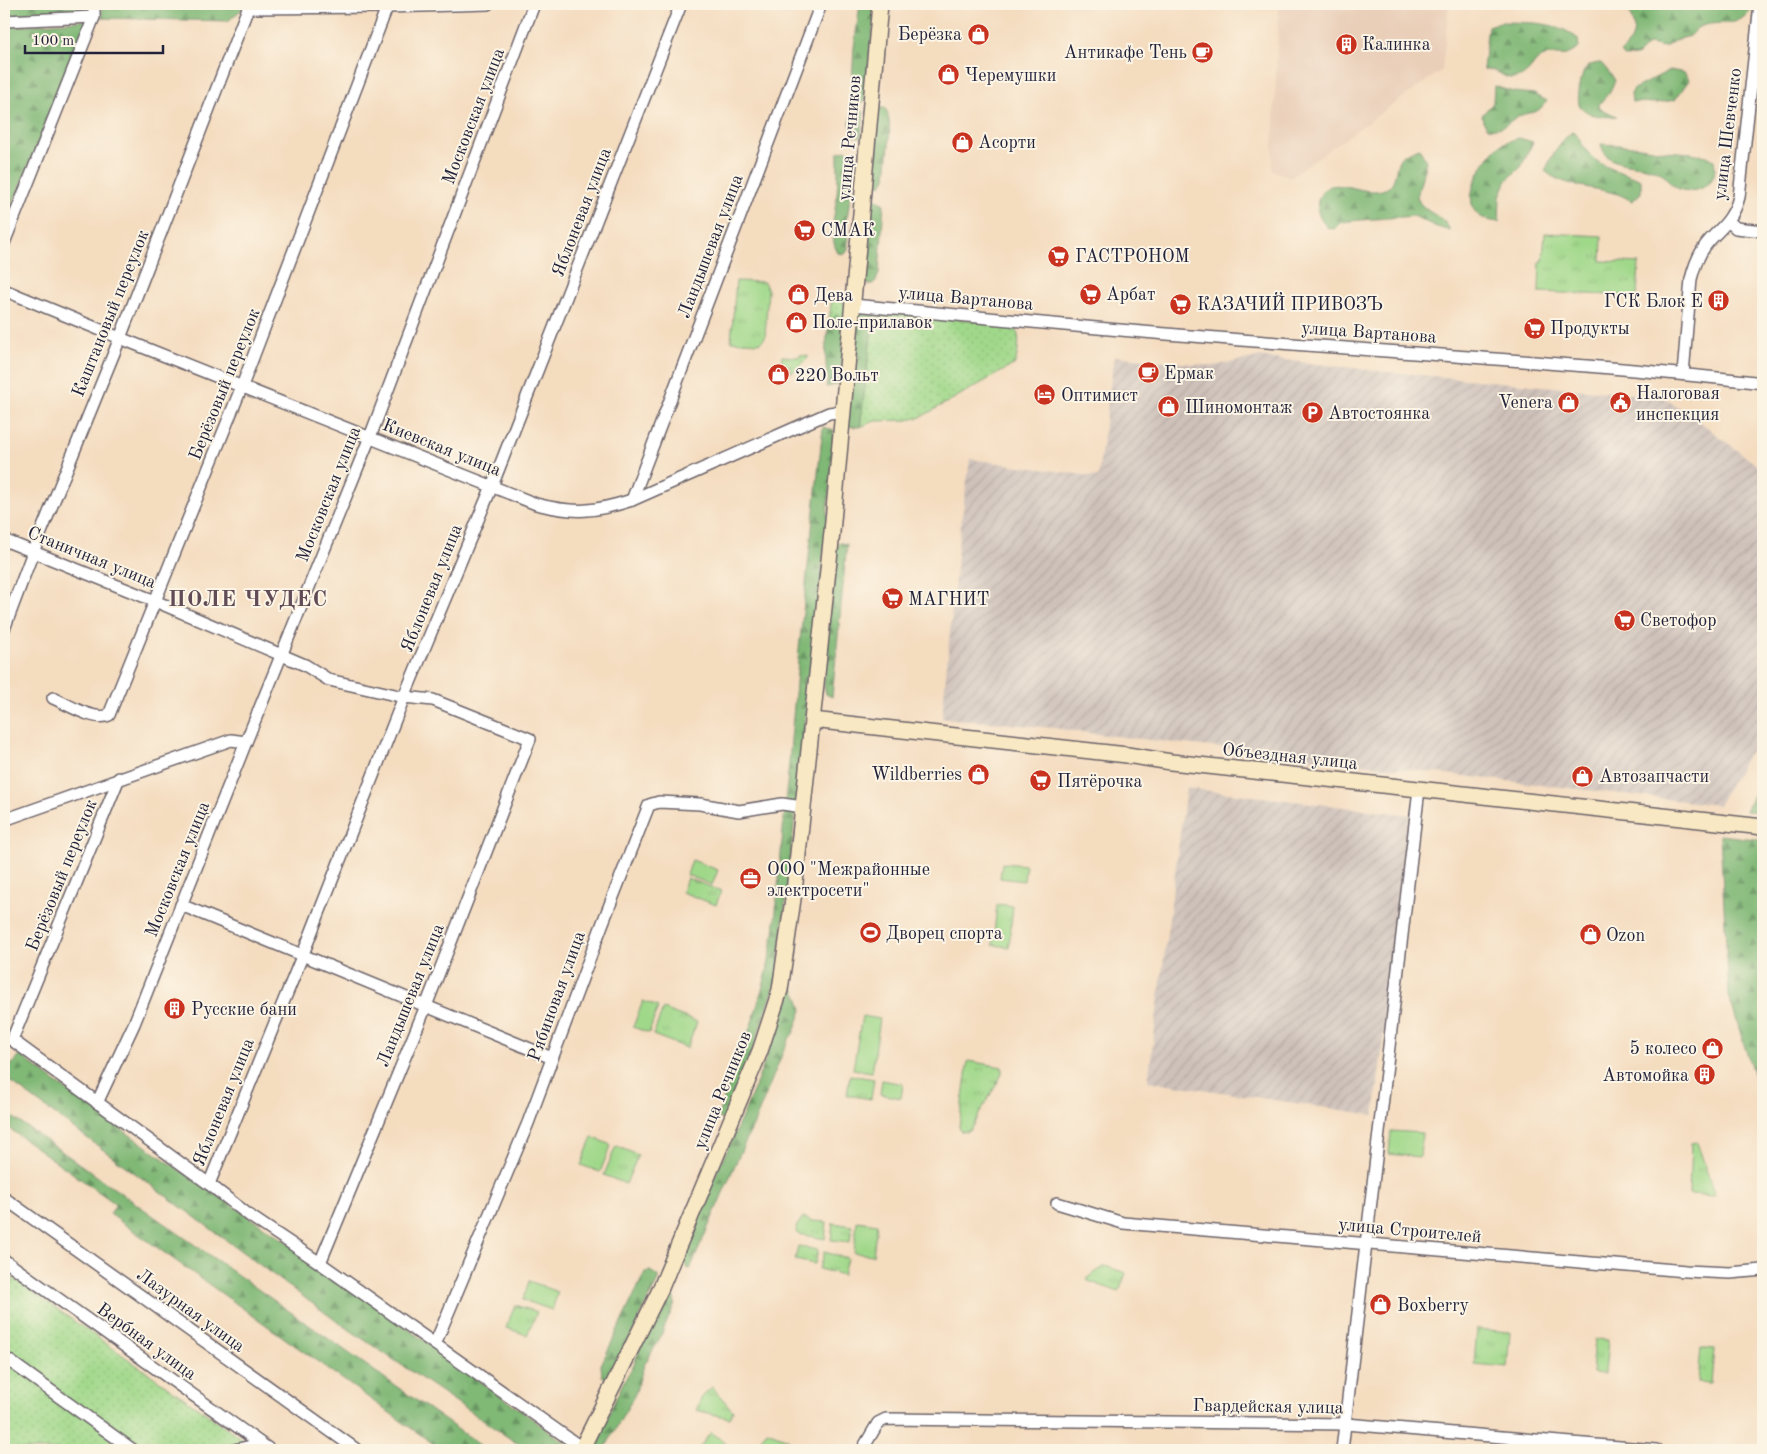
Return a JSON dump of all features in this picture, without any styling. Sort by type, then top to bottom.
[{"type":"main road","name":"улица Речников","points":[[582,1449],[660,1290],[760,1051],[780,990],[794,892],[812,720],[843,411],[880,4]]},
{"type":"main road","name":"Объездная улица","points":[[812,720],[1127,755],[1171,762],[1763,827]]},
{"type":"street","points":[[4,243],[94,17],[94,4]]},
{"type":"street","points":[[387,7],[488,4]]},
{"type":"street","name":"Московская улица","points":[[97,1103],[134,1024],[370,437],[534,4]]},
{"type":"street","name":"Яблоневая улица","points":[[209,1184],[303,954],[404,697],[492,486],[682,4]]},
{"type":"street","name":"Ландышевая улица","points":[[632,500],[821,4]]},
{"type":"street","name":"улица Шевченко","points":[[1683,374],[1691,279],[1694,268],[1705,246],[1735,211],[1739,197],[1760,4]]},
{"type":"street","name":"Каштановый переулок","points":[[4,629],[33,552],[120,338],[248,8],[387,7]]},
{"type":"street","name":"Берёзовый переулок","points":[[53,698],[95,716],[103,718],[109,714],[242,386],[387,7]]},
{"type":"street","points":[[4,21],[94,17]]},
{"type":"street","points":[[1728,221],[1736,228],[1763,231]]},
{"type":"street","name":"Киевская улица","points":[[4,290],[536,504],[556,509],[572,511],[603,509],[632,500],[829,413],[843,411]]},
{"type":"street","name":"улица Вартанова","points":[[853,305],[1206,338],[1523,360],[1763,383]]},
{"type":"street","name":"Станичная улица","points":[[4,540],[155,601],[305,665],[329,680],[404,697],[433,700],[530,739]]},
{"type":"street","name":"Ландышевая улица","points":[[320,1263],[426,1006],[530,739]]},
{"type":"street","points":[[4,820],[231,740],[246,742]]},
{"type":"street","name":"Берёзовый переулок","points":[[97,1103],[12,1040],[119,778]]},
{"type":"street","points":[[1342,1450],[1368,1244],[1419,789]]},
{"type":"street","name":"Рябиновая улица","points":[[435,1344],[528,1123],[648,805],[659,802],[700,804],[734,811],[782,804],[803,806]]},
{"type":"street","points":[[181,905],[552,1058]]},
{"type":"street","points":[[97,1103],[250,1216],[320,1263],[582,1449]]},
{"type":"street","name":"Лазурная улица","points":[[4,1198],[357,1450]]},
{"type":"street","name":"улица Строителей","points":[[1057,1203],[1123,1223],[1686,1272],[1730,1273],[1763,1270]]},
{"type":"street","name":"Вербная улица","points":[[4,1260],[265,1447]]},
{"type":"street","points":[[4,1357],[133,1450]]},
{"type":"street","name":"Гвардейская улица","points":[[862,1450],[878,1423],[886,1420],[1346,1424],[1656,1450]]},
{"type":"street","points":[[234,1450],[265,1447]]},
{"type":"shaded area","points":[[1279,4],[1449,4],[1442,70],[1290,177],[1272,170]]},
{"type":"shaded area","points":[[1114,356],[1213,366],[1258,357],[1378,371],[1662,397],[1691,415],[1763,470],[1763,729],[1718,805],[1054,728],[942,718],[958,546],[970,459],[1098,477]]},
{"type":"shaded area","points":[[1186,788],[1411,815],[1374,1115],[1148,1081]]},
{"type":"green space","points":[[4,4],[88,4],[88,11],[4,17]]},
{"type":"green space","points":[[102,4],[248,4],[228,21],[102,18]]},
{"type":"green space","points":[[860,4],[876,4],[864,102],[856,105],[851,99],[854,48]]},
{"type":"green space","points":[[1635,4],[1752,4],[1753,6],[1747,14],[1734,22],[1705,25],[1697,28],[1689,36],[1674,41],[1665,47],[1649,44],[1637,56],[1624,57],[1621,52],[1632,39],[1634,30],[1629,13]]},
{"type":"green space","points":[[88,20],[4,225],[4,32],[6,27]]},
{"type":"green space","points":[[1500,22],[1531,23],[1561,28],[1578,39],[1579,48],[1565,55],[1551,55],[1540,58],[1527,73],[1517,78],[1510,78],[1495,71],[1483,69],[1488,26]]},
{"type":"green space","points":[[1596,63],[1601,63],[1615,81],[1609,93],[1599,104],[1600,109],[1617,116],[1607,117],[1592,114],[1583,109],[1579,103],[1579,89],[1584,71]]},
{"type":"green space","points":[[1670,70],[1685,73],[1689,80],[1675,100],[1657,103],[1632,102],[1631,94],[1634,89]]},
{"type":"green space","points":[[1494,86],[1513,92],[1534,94],[1547,101],[1539,110],[1517,117],[1502,127],[1488,128],[1483,121],[1482,115],[1493,103]]},
{"type":"green space","points":[[878,108],[885,108],[888,114],[890,131],[886,178],[882,184],[877,185],[871,183],[870,178]]},
{"type":"green space","points":[[860,110],[864,112],[861,137],[853,136],[850,123],[852,114]]},
{"type":"green space","points":[[1574,131],[1594,159],[1607,167],[1641,180],[1641,193],[1632,201],[1616,194],[1568,183],[1545,171],[1560,144]]},
{"type":"green space","points":[[1519,138],[1533,142],[1521,167],[1507,180],[1500,196],[1499,222],[1484,218],[1475,212],[1472,202],[1472,191],[1476,179],[1482,167],[1498,147],[1505,142]]},
{"type":"green space","points":[[1601,144],[1633,146],[1707,156],[1714,160],[1714,174],[1712,180],[1707,185],[1699,189],[1682,190],[1672,185],[1657,171],[1613,160],[1604,151]]},
{"type":"green space","points":[[1419,148],[1426,161],[1417,197],[1424,207],[1447,225],[1450,231],[1434,226],[1414,216],[1348,221],[1340,223],[1334,229],[1328,228],[1325,225],[1319,216],[1318,209],[1318,201],[1323,191],[1337,185],[1376,191],[1385,189],[1392,183],[1402,156]]},
{"type":"green space","points":[[846,150],[853,153],[852,185],[847,218],[848,250],[845,254],[838,253],[833,239],[833,232],[838,179],[838,152]]},
{"type":"green space","points":[[875,199],[884,204],[879,272],[873,284],[867,284],[864,283],[862,278],[869,201]]},
{"type":"green space","points":[[1545,233],[1602,236],[1601,261],[1639,263],[1637,296],[1539,292],[1540,261],[1543,261]]},
{"type":"green space","points":[[736,281],[764,282],[768,290],[765,338],[759,343],[731,341]]},
{"type":"green space","points":[[832,295],[847,305],[845,331],[842,330],[841,319],[833,318],[828,332]]},
{"type":"green space","points":[[856,309],[874,311],[860,427],[844,426]]},
{"type":"green space","points":[[874,311],[1011,324],[1015,328],[1018,338],[1015,364],[921,417],[908,420],[875,421],[860,427]]},
{"type":"green space","points":[[838,313],[841,319],[842,330],[845,331],[840,378],[837,385],[826,387],[827,336],[831,323]]},
{"type":"green space","points":[[800,355],[808,356],[808,358],[790,373],[791,366],[781,366],[782,356],[800,357]]},
{"type":"green space","points":[[823,427],[834,430],[826,532],[777,980],[728,1120],[723,1120],[717,1117],[754,1017],[767,972],[774,933],[799,649]]},
{"type":"green space","points":[[840,543],[847,544],[832,697],[826,694],[824,686],[825,657],[834,547]]},
{"type":"green space","points":[[1763,772],[1763,812],[1746,811]]},
{"type":"green space","points":[[1720,835],[1763,840],[1763,1105],[1729,996]]},
{"type":"green space","points":[[692,860],[718,870],[712,885],[687,875]]},
{"type":"green space","points":[[1002,863],[1026,865],[1024,881],[1000,878]]},
{"type":"green space","points":[[687,878],[721,891],[716,905],[682,892]]},
{"type":"green space","points":[[997,904],[1013,906],[1009,947],[993,945]]},
{"type":"green space","points":[[791,983],[802,1010],[794,1032],[783,1052],[754,1124],[690,1269],[687,1268],[680,1255],[755,1087],[778,1025],[786,985]]},
{"type":"green space","points":[[643,1001],[658,1007],[649,1033],[633,1027]]},
{"type":"green space","points":[[663,1009],[697,1022],[687,1048],[653,1035]]},
{"type":"green space","points":[[862,1016],[880,1019],[872,1072],[853,1069]]},
{"type":"green space","points":[[20,1055],[175,1167],[299,1250],[567,1444],[558,1450],[527,1450],[335,1320],[4,1077],[4,1072]]},
{"type":"green space","points":[[968,1061],[1002,1067],[1002,1073],[970,1130],[965,1132],[961,1131],[959,1126]]},
{"type":"green space","points":[[850,1075],[874,1079],[871,1099],[847,1095]]},
{"type":"green space","points":[[882,1080],[903,1084],[901,1098],[880,1094]]},
{"type":"green space","points":[[4,1111],[487,1450],[442,1450],[110,1214],[116,1204],[10,1129],[4,1137]]},
{"type":"green space","points":[[1391,1131],[1422,1133],[1420,1157],[1389,1154]]},
{"type":"green space","points":[[592,1137],[611,1145],[600,1172],[581,1165]]},
{"type":"green space","points":[[1697,1142],[1715,1196],[1689,1194],[1691,1143]]},
{"type":"green space","points":[[616,1146],[638,1155],[626,1184],[604,1175]]},
{"type":"green space","points":[[803,1217],[812,1221],[827,1222],[825,1239],[798,1234],[796,1227]]},
{"type":"green space","points":[[857,1221],[877,1224],[873,1255],[854,1253]]},
{"type":"green space","points":[[833,1223],[852,1226],[850,1242],[831,1240]]},
{"type":"green space","points":[[798,1246],[818,1250],[815,1264],[795,1260]]},
{"type":"green space","points":[[824,1252],[847,1258],[843,1275],[819,1269]]},
{"type":"green space","points":[[1105,1266],[1126,1273],[1119,1292],[1088,1281],[1087,1278]]},
{"type":"green space","points":[[650,1271],[658,1276],[658,1280],[609,1380],[602,1376],[601,1365],[645,1272]]},
{"type":"green space","points":[[4,1272],[258,1450],[4,1450]]},
{"type":"green space","points":[[529,1281],[558,1292],[552,1310],[523,1300]]},
{"type":"green space","points":[[673,1294],[675,1303],[659,1340],[644,1365],[635,1394],[604,1450],[589,1450],[633,1366],[664,1295]]},
{"type":"green space","points":[[515,1305],[537,1312],[527,1335],[506,1328]]},
{"type":"green space","points":[[1477,1329],[1510,1332],[1507,1367],[1474,1364]]},
{"type":"green space","points":[[1595,1339],[1608,1340],[1605,1374],[1592,1373]]},
{"type":"green space","points":[[1701,1348],[1714,1349],[1711,1383],[1698,1382]]},
{"type":"green space","points":[[712,1387],[733,1411],[729,1418],[696,1410],[703,1395]]},
{"type":"green space","points":[[767,1431],[788,1439],[782,1450],[759,1450],[756,1444]]},
{"type":"green space","points":[[711,1432],[735,1450],[698,1450]]},
{"type":"place","name":"Берёзка","points":[[978,34]]},
{"type":"place","name":"Калинка","points":[[1346,44]]},
{"type":"place","name":"Антикафе Тень","points":[[1203,52]]},
{"type":"place","name":"Черемушки","points":[[949,75]]},
{"type":"place","name":"Асорти","points":[[962,142]]},
{"type":"place","name":"СМАК","points":[[805,230]]},
{"type":"place","name":"ГАСТРОНОМ","points":[[1059,256]]},
{"type":"place","name":"Арбат","points":[[1090,294]]},
{"type":"place","name":"Дева","points":[[798,295]]},
{"type":"place","name":"ГСК Блок Е","points":[[1719,301]]},
{"type":"place","name":"КАЗАЧИЙ ПРИВОЗЪ","points":[[1181,304]]},
{"type":"place","name":"Поле-прилавок","points":[[796,322]]},
{"type":"place","name":"Продукты","points":[[1534,328]]},
{"type":"place","name":"Ермак","points":[[1148,373]]},
{"type":"place","name":"220 Вольт","points":[[779,375]]},
{"type":"place","name":"Оптимист","points":[[1045,395]]},
{"type":"place","name":"Venera","points":[[1569,402]]},
{"type":"place","name":"Налоговая инспекция","points":[[1620,403]]},
{"type":"place","name":"Шиномонтаж","points":[[1169,407]]},
{"type":"place","name":"Автостоянка","points":[[1312,413]]},
{"type":"place","name":"МАГНИТ","points":[[892,599]]},
{"type":"place","name":"Светофор","points":[[1624,620]]},
{"type":"place","name":"Wildberries","points":[[978,774]]},
{"type":"place","name":"Автозапчасти","points":[[1583,776]]},
{"type":"place","name":"Пятёрочка","points":[[1041,781]]},
{"type":"place","name":"ООО \"Межрайонные электросети\"","points":[[751,879]]},
{"type":"place","name":"Дворец спорта","points":[[870,933]]},
{"type":"place","name":"Ozon","points":[[1590,935]]},
{"type":"place","name":"Русские бани","points":[[175,1009]]},
{"type":"place","name":"5 колесо","points":[[1713,1048]]},
{"type":"place","name":"Автомойка","points":[[1705,1075]]},
{"type":"place","name":"Boxberry","points":[[1381,1305]]},
{"type":"district","name":"ПОЛЕ ЧУДЕС","points":[[248,598]]}]
